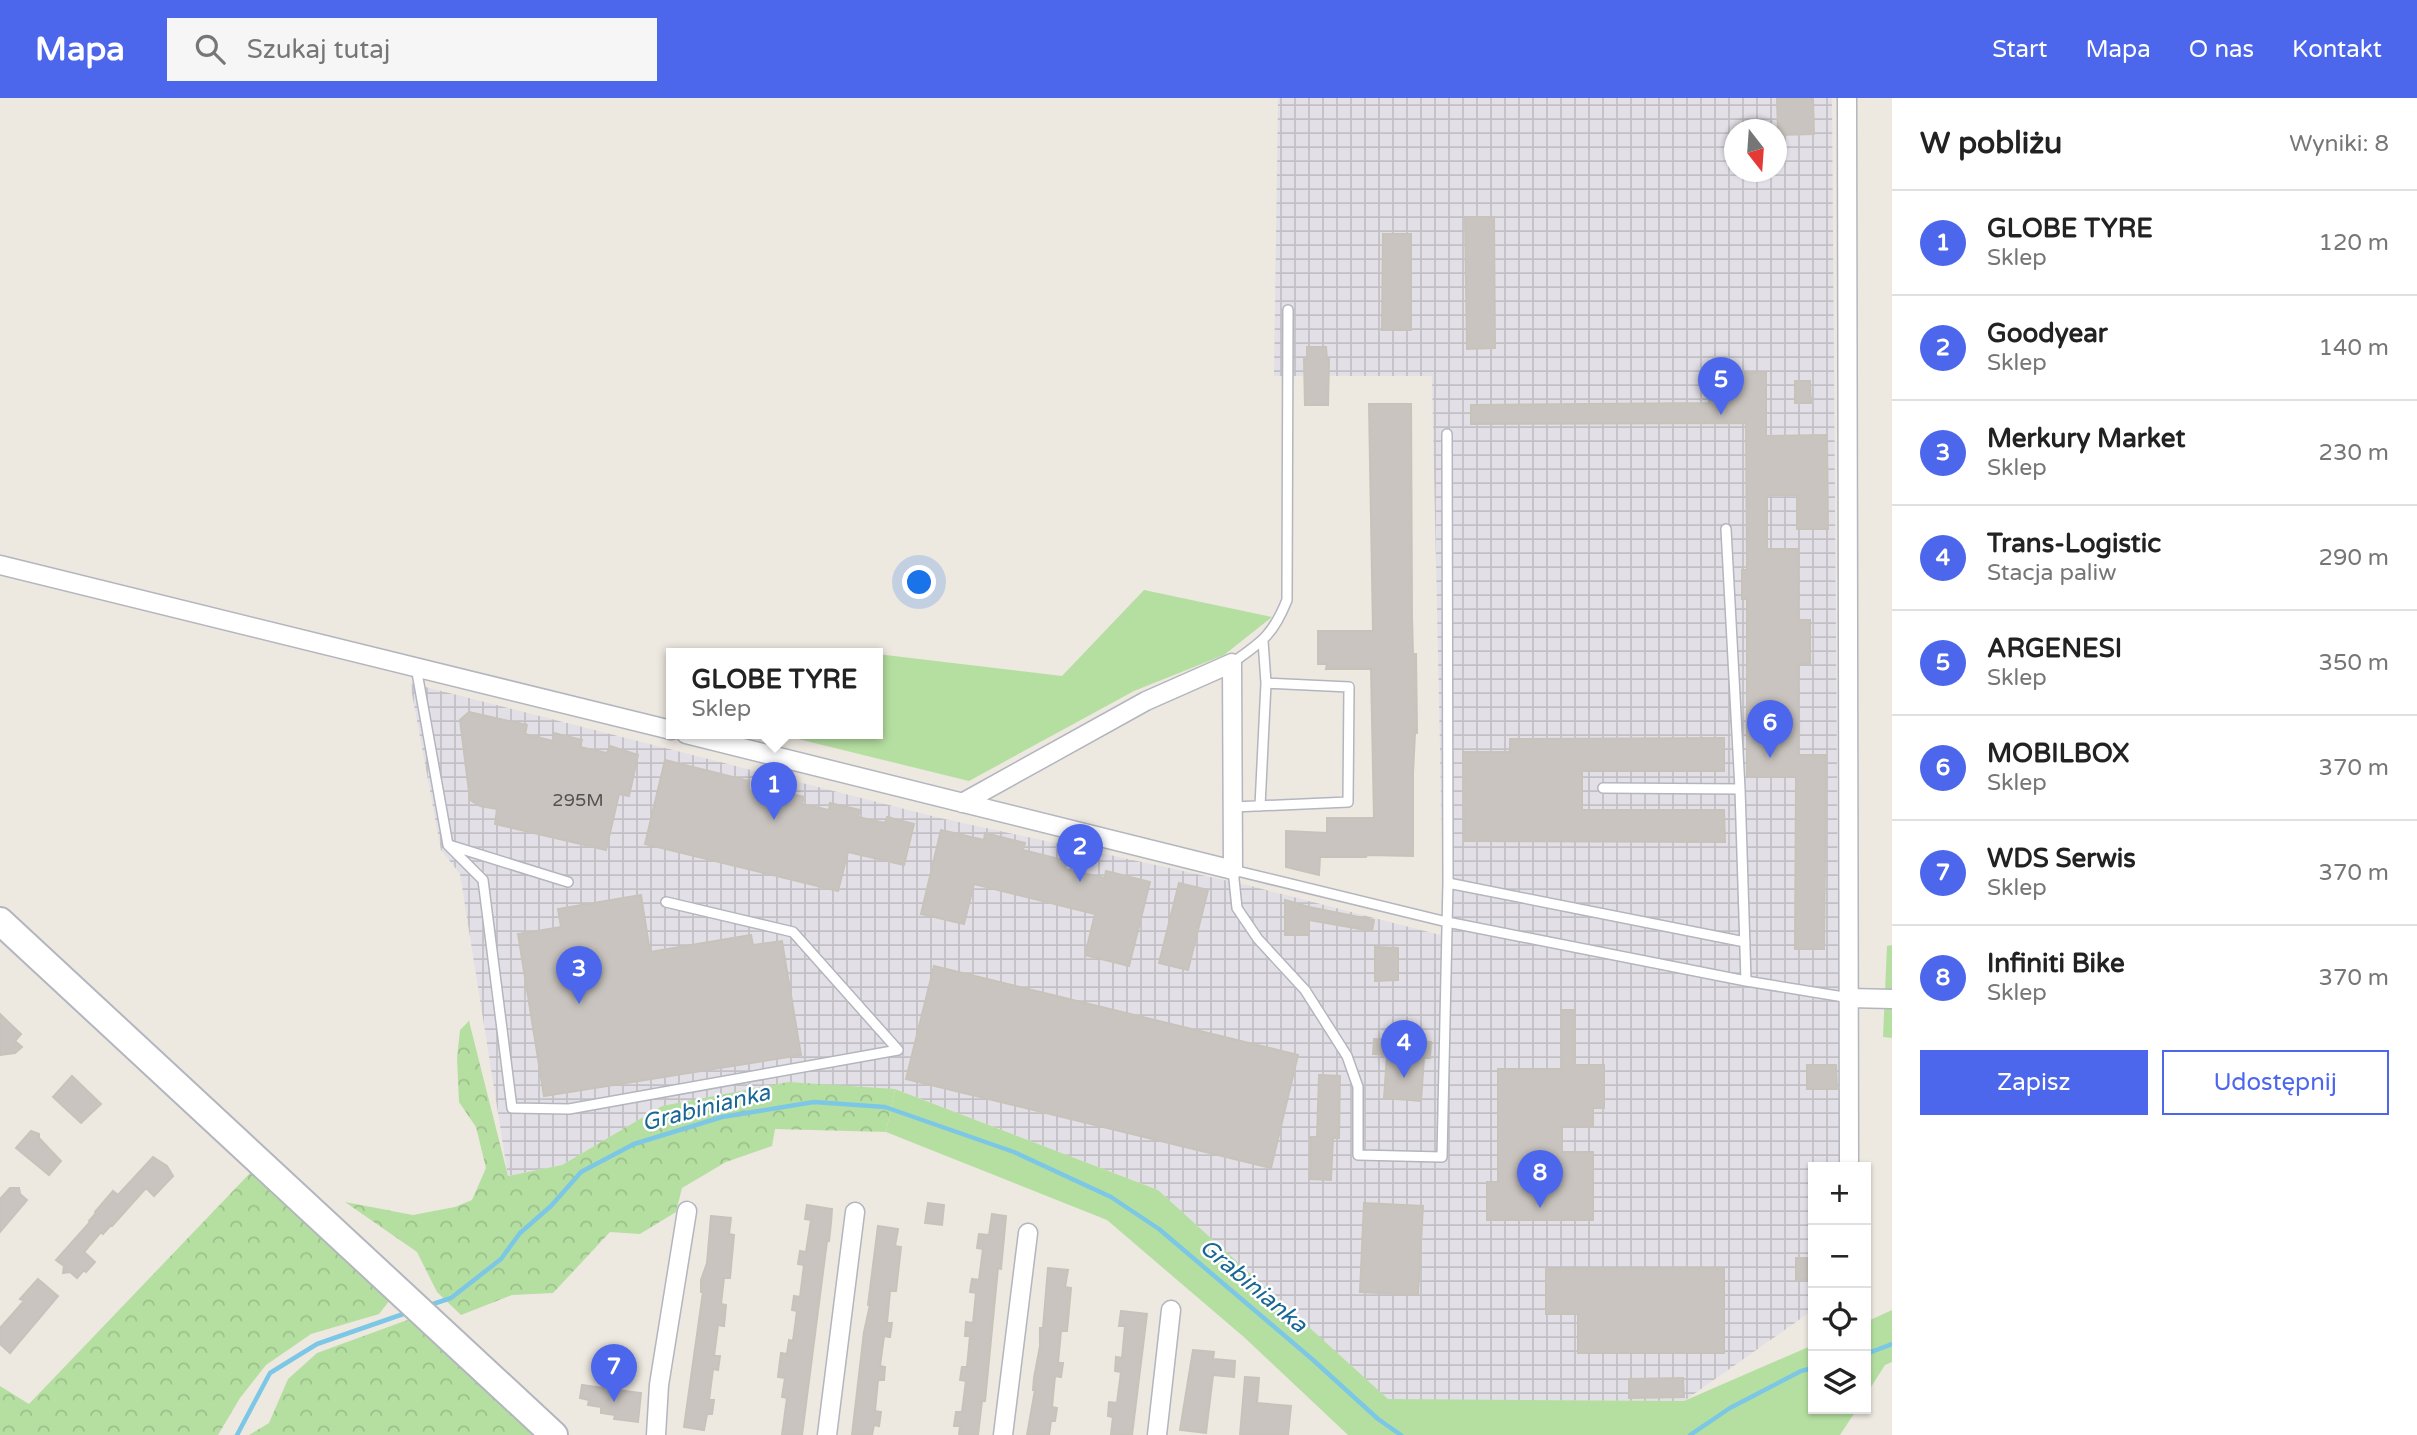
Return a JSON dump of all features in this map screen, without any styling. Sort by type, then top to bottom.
[{"type":"street","points":[[1847,98],[1849,1162]]},
{"type":"street","points":[[0,565],[666,729]]},
{"type":"street","points":[[706,739],[962,803],[1233,870],[1232,663],[1146,701],[962,803]]},
{"type":"street","points":[[0,922],[554,1435]]},
{"type":"street","points":[[1850,998],[1892,999]]},
{"type":"street","points":[[656,1435],[659,1385],[687,1211]]},
{"type":"street","points":[[827,1435],[855,1212]]},
{"type":"street","points":[[1003,1435],[1028,1233]]},
{"type":"street","points":[[1157,1435],[1171,1310]]},
{"type":"lane","points":[[1232,663],[1263,641],[1278,623],[1287,600],[1288,310]]},
{"type":"lane","points":[[1447,434],[1448,883],[1447,922],[1442,1157],[1358,1155],[1358,1087],[1347,1056],[1305,990],[1258,939],[1237,908],[1233,870],[1447,922],[1746,981],[1850,998]]},
{"type":"lane","points":[[1726,529],[1740,789],[1746,981]]},
{"type":"lane","points":[[1260,806],[1266,683],[1263,641]]},
{"type":"lane","points":[[416,667],[448,845],[484,880],[512,1108],[569,1109],[898,1050],[793,932],[666,902]]},
{"type":"lane","points":[[1234,807],[1348,802],[1349,687],[1266,683]]},
{"type":"lane","points":[[1603,788],[1740,789]]},
{"type":"lane","points":[[448,845],[568,882]]},
{"type":"lane","points":[[1448,883],[1745,942]]},
{"type":"shaded area","points":[[1278,98],[1832,98],[1840,1162],[1808,1162],[1808,1314],[1684,1401],[1388,1400],[1158,1190],[895,1089],[662,1106],[562,1165],[508,1176],[460,874],[441,850],[410,683],[940,818],[1247,885],[1444,936],[1432,376],[1274,376]]},
{"type":"green space","points":[[1144,590],[1272,617],[1224,655],[1134,691],[969,781],[798,739],[883,739],[883,655],[1062,676]]},
{"type":"green space","points":[[1892,945],[1892,1038],[1883,1037],[1887,946]]},
{"type":"green space","points":[[469,1021],[508,1176],[562,1165],[662,1106],[788,1082],[895,1089],[886,1132],[775,1129],[772,1146],[726,1162],[682,1188],[676,1212],[640,1234],[610,1232],[553,1293],[512,1295],[461,1315],[437,1292],[417,1252],[345,1202],[413,1215],[455,1207],[472,1200],[486,1168],[476,1127],[459,1102],[457,1058],[460,1030]]},
{"type":"green space","points":[[895,1089],[1158,1190],[1388,1399],[1684,1401],[1808,1347],[1808,1414],[1854,1414],[1840,1435],[1348,1435],[1245,1338],[1107,1220],[886,1132]]},
{"type":"green space","points":[[253,1170],[390,1300],[379,1314],[311,1334],[266,1365],[240,1398],[218,1435],[0,1435],[0,1386],[29,1404]]},
{"type":"green space","points":[[1892,1310],[1892,1362],[1885,1365],[1871,1387],[1871,1351],[1871,1320]]},
{"type":"green space","points":[[410,1319],[532,1430],[534,1435],[249,1435],[269,1423],[288,1379],[317,1353]]},
{"type":"building","points":[[1777,98],[1813,98],[1814,134],[1787,135],[1787,119],[1778,119]]},
{"type":"building","points":[[1465,217],[1494,217],[1495,348],[1467,349]]},
{"type":"building","points":[[1383,234],[1411,234],[1411,330],[1382,330]]},
{"type":"building","points":[[1307,347],[1326,347],[1329,359],[1328,405],[1305,405],[1304,359],[1307,359]]},
{"type":"building","points":[[1709,373],[1766,373],[1766,436],[1827,435],[1828,529],[1797,529],[1797,495],[1767,495],[1767,549],[1798,549],[1798,620],[1810,620],[1810,664],[1798,664],[1798,755],[1826,755],[1824,949],[1795,949],[1796,777],[1747,777],[1747,599],[1742,599],[1742,570],[1747,570],[1746,423],[1471,424],[1471,405],[1709,403]]},
{"type":"building","points":[[1795,381],[1810,381],[1811,403],[1795,403]]},
{"type":"building","points":[[1369,404],[1411,404],[1412,618],[1413,654],[1416,654],[1417,733],[1413,773],[1413,856],[1320,857],[1319,875],[1286,867],[1286,831],[1327,833],[1327,818],[1374,818],[1371,669],[1326,669],[1327,664],[1318,664],[1318,631],[1373,631]]},
{"type":"building","points":[[469,712],[527,725],[525,734],[553,741],[554,733],[582,740],[580,747],[607,753],[610,746],[638,755],[629,796],[619,794],[606,850],[495,824],[497,809],[480,806],[470,800],[460,720]]},
{"type":"building","points":[[1724,738],[1724,771],[1582,771],[1582,810],[1724,810],[1725,842],[1464,841],[1463,752],[1510,752],[1510,739]]},
{"type":"building","points":[[665,760],[749,781],[747,790],[774,796],[775,790],[804,797],[802,804],[829,810],[830,803],[860,810],[858,817],[885,823],[887,817],[914,824],[904,865],[848,852],[838,891],[645,844]]},
{"type":"building","points":[[941,830],[984,840],[985,833],[1025,843],[1023,850],[1067,861],[1065,869],[1105,878],[1106,871],[1150,882],[1129,966],[1085,955],[1095,914],[974,884],[964,924],[921,914]]},
{"type":"building","points":[[1179,883],[1208,890],[1188,970],[1159,963]]},
{"type":"building","points":[[641,895],[650,952],[751,935],[753,945],[782,941],[801,1055],[544,1096],[518,934],[561,927],[558,909]]},
{"type":"building","points":[[1285,900],[1374,920],[1372,931],[1309,920],[1309,935],[1285,935]]},
{"type":"building","points":[[1375,947],[1398,948],[1398,980],[1375,981]]},
{"type":"building","points":[[934,966],[1298,1055],[1271,1168],[906,1079]]},
{"type":"building","points":[[1561,1010],[1575,1010],[1575,1065],[1604,1065],[1604,1108],[1593,1108],[1593,1127],[1562,1126],[1562,1152],[1593,1152],[1593,1220],[1487,1220],[1487,1182],[1498,1182],[1498,1069],[1562,1069]]},
{"type":"building","points":[[0,1014],[21,1034],[15,1041],[22,1047],[15,1053],[0,1055]]},
{"type":"building","points":[[1374,1039],[1431,1042],[1430,1058],[1424,1058],[1421,1101],[1384,1098],[1387,1055],[1373,1054]]},
{"type":"building","points":[[1807,1065],[1836,1065],[1837,1089],[1807,1089]]},
{"type":"building","points":[[1319,1075],[1340,1076],[1339,1138],[1333,1138],[1331,1180],[1310,1179],[1311,1137],[1317,1137]]},
{"type":"building","points":[[72,1076],[101,1104],[81,1123],[53,1097]]},
{"type":"building","points":[[31,1131],[39,1134],[39,1138],[61,1161],[49,1175],[16,1148]]},
{"type":"building","points":[[153,1157],[167,1166],[173,1176],[154,1196],[146,1188],[112,1226],[103,1234],[101,1232],[84,1252],[95,1262],[86,1272],[84,1270],[77,1278],[70,1272],[63,1273],[64,1266],[56,1260],[113,1191],[118,1195]]},
{"type":"building","points":[[10,1188],[19,1188],[20,1194],[27,1200],[0,1232],[0,1199]]},
{"type":"building","points":[[928,1203],[944,1205],[942,1225],[925,1223]]},
{"type":"building","points":[[1364,1203],[1423,1206],[1418,1295],[1360,1292]]},
{"type":"building","points":[[807,1205],[832,1209],[831,1223],[802,1435],[782,1435],[787,1398],[782,1397],[785,1378],[778,1377],[781,1353],[787,1354],[789,1340],[793,1341],[797,1311],[792,1310],[794,1296],[800,1297],[804,1265],[798,1264],[800,1251],[806,1252],[811,1220],[805,1219]]},
{"type":"building","points":[[992,1214],[1006,1216],[985,1401],[982,1401],[978,1435],[959,1435],[960,1426],[954,1426],[956,1412],[962,1412],[966,1381],[960,1380],[962,1367],[967,1367],[970,1336],[965,1336],[966,1322],[973,1323],[976,1293],[970,1292],[972,1279],[979,1280],[983,1249],[977,1248],[979,1234],[989,1235]]},
{"type":"building","points":[[711,1216],[731,1218],[729,1234],[734,1235],[730,1278],[724,1278],[721,1304],[726,1305],[724,1326],[718,1325],[714,1356],[720,1356],[718,1370],[713,1369],[709,1400],[714,1400],[712,1414],[707,1414],[704,1430],[684,1427]]},
{"type":"building","points":[[878,1226],[898,1229],[895,1246],[901,1247],[896,1291],[890,1291],[887,1323],[892,1323],[890,1337],[884,1336],[880,1366],[885,1367],[884,1380],[878,1380],[875,1411],[881,1412],[879,1426],[874,1425],[872,1435],[852,1435],[864,1332],[870,1305]]},
{"type":"building","points":[[1796,1258],[1808,1258],[1808,1280],[1796,1280]]},
{"type":"building","points":[[1048,1268],[1068,1270],[1065,1287],[1071,1288],[1067,1331],[1061,1331],[1058,1363],[1063,1363],[1061,1377],[1055,1376],[1052,1407],[1057,1408],[1049,1435],[1027,1435],[1035,1390],[1040,1328],[1043,1328]]},
{"type":"building","points":[[1724,1268],[1724,1353],[1578,1353],[1578,1314],[1546,1314],[1546,1269]]},
{"type":"building","points":[[38,1279],[58,1296],[10,1353],[0,1344],[0,1328],[24,1301],[20,1299]]},
{"type":"building","points":[[1121,1311],[1147,1314],[1132,1435],[1111,1434],[1113,1417],[1108,1416],[1109,1402],[1117,1403],[1121,1372],[1115,1371],[1116,1357],[1122,1358],[1125,1326],[1119,1326]]},
{"type":"building","points":[[1193,1350],[1214,1352],[1213,1359],[1235,1361],[1234,1377],[1213,1375],[1206,1433],[1180,1430]]},
{"type":"building","points":[[1245,1377],[1259,1378],[1257,1403],[1291,1406],[1288,1435],[1240,1435]]},
{"type":"building","points":[[1683,1378],[1684,1397],[1629,1398],[1629,1379]]},
{"type":"building","points":[[582,1385],[641,1393],[638,1422],[614,1419],[615,1415],[601,1413],[601,1407],[588,1405],[589,1400],[580,1398]]},
{"type":"waterway","name":"Grabinianka","points":[[427,1306],[451,1298],[501,1259],[520,1233],[551,1206],[581,1172],[634,1144],[722,1117],[814,1102],[885,1107],[1014,1152],[1111,1197],[1159,1229],[1378,1419],[1401,1435]]},
{"type":"waterway","name":"Grabinianka","points":[[237,1435],[270,1373],[317,1344],[409,1312]]},
{"type":"waterway","name":"Grabinianka","points":[[1871,1352],[1892,1344]]},
{"type":"waterway","name":"Grabinianka","points":[[1690,1435],[1730,1408],[1808,1369]]},
{"type":"place","name":"ARGENESI","points":[[1721,415]]},
{"type":"place","name":"MOBILBOX","points":[[1770,758]]},
{"type":"place","name":"GLOBE TYRE","points":[[774,820]]},
{"type":"place","name":"Goodyear","points":[[1080,882]]},
{"type":"place","name":"Merkury Market","points":[[579,1004]]},
{"type":"place","name":"Trans-Logistic","points":[[1404,1078]]},
{"type":"place","name":"Infiniti Bike","points":[[1540,1208]]},
{"type":"place","name":"WDS Serwis","points":[[614,1402]]}]
